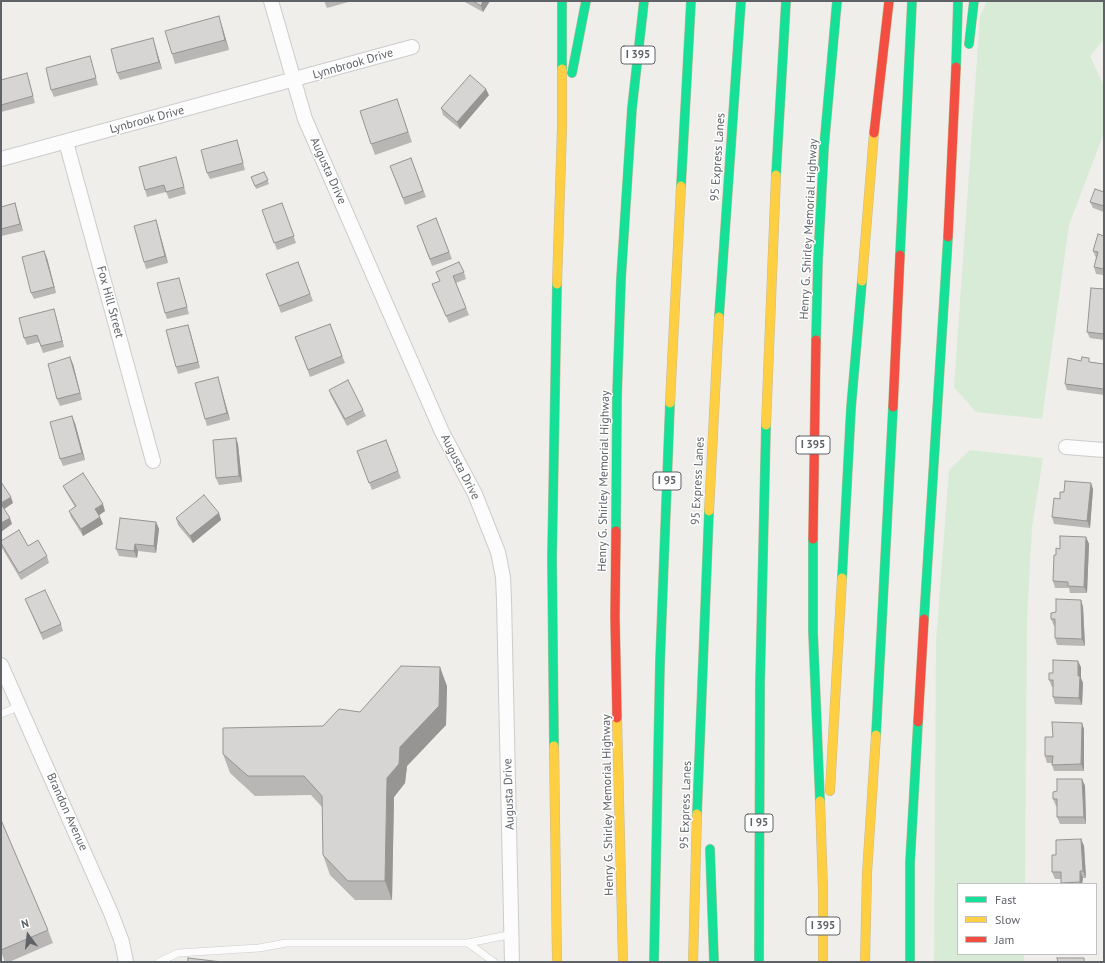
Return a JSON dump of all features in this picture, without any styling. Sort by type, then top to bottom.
[{"type":"highway","points":[[558,962],[552,550],[554,355],[562,128],[562,1]]},
{"type":"highway","points":[[562,128],[586,1]]},
{"type":"highway","points":[[632,108],[634,1]]},
{"type":"highway","name":"Henry G. Shirley Memorial Highway","points":[[623,962],[615,617],[615,516],[621,279],[632,108],[644,1]]},
{"type":"highway","name":"I 95","points":[[654,962],[660,662],[669,424],[691,1]]},
{"type":"highway","name":"95 Express Lanes","points":[[693,962],[702,651],[716,352],[741,1]]},
{"type":"highway","name":"I 95","points":[[759,962],[760,699],[766,410],[773,222],[786,1]]},
{"type":"highway","name":"Henry G. Shirley Memorial Highway","points":[[823,962],[823,890],[813,631],[813,463],[818,260],[824,147],[837,1]]},
{"type":"highway","points":[[823,890],[835,734],[851,408],[878,80],[889,1]]},
{"type":"highway","points":[[865,962],[867,873],[883,617],[912,1]]},
{"type":"highway","points":[[910,962],[910,863],[913,800],[952,166],[958,1]]},
{"type":"highway","points":[[967,55],[974,1]]},
{"type":"highway","points":[[952,166],[966,70]]},
{"type":"highway","points":[[702,651],[707,786]]},
{"type":"highway","points":[[710,842],[714,962]]},
{"type":"street","name":"Augusta Drive","points":[[271,1],[305,119],[442,432],[475,494],[498,552],[503,577],[513,934],[512,962]]},
{"type":"street","name":"Lynnbrook Drive","points":[[294,81],[412,48]]},
{"type":"street","name":"Lynbrook Drive","points":[[1,159],[294,81]]},
{"type":"street","name":"Fox Hill Street","points":[[66,142],[153,461]]},
{"type":"street","points":[[1066,447],[1104,450]]},
{"type":"street","name":"Brandon Avenue","points":[[1,665],[108,906],[122,942],[126,962]]},
{"type":"lane","points":[[1,714],[20,706]]},
{"type":"lane","points":[[159,962],[178,953],[259,948],[286,943],[468,943],[513,934]]},
{"type":"lane","points":[[468,943],[494,962]]},
{"type":"green space","points":[[987,1],[1104,1],[1104,39],[1090,56],[1104,86],[1104,133],[1069,225],[1042,419],[976,412],[954,387],[980,16]]},
{"type":"green space","points":[[970,450],[1043,458],[1032,527],[1027,619],[1025,883],[957,883],[957,955],[1024,955],[1024,962],[934,962],[936,641],[949,470]]},
{"type":"building","points":[[473,1],[483,1],[481,6]]},
{"type":"building","points":[[219,16],[225,40],[172,54],[165,31]]},
{"type":"building","points":[[153,38],[159,62],[117,73],[111,49]]},
{"type":"building","points":[[90,56],[96,78],[51,90],[46,68]]},
{"type":"building","points":[[27,73],[33,96],[1,105],[1,80]]},
{"type":"building","points":[[470,75],[486,89],[457,122],[441,108]]},
{"type":"building","points":[[397,99],[408,132],[371,144],[360,111]]},
{"type":"building","points":[[237,140],[243,163],[207,173],[201,150]]},
{"type":"building","points":[[176,157],[184,187],[166,192],[164,185],[145,190],[139,167]]},
{"type":"building","points":[[411,158],[423,191],[403,198],[390,166]]},
{"type":"building","points":[[264,172],[268,180],[255,186],[251,177]]},
{"type":"building","points":[[1095,189],[1104,192],[1104,206],[1090,202]]},
{"type":"building","points":[[15,203],[20,224],[1,229],[1,207]]},
{"type":"building","points":[[282,203],[294,236],[274,243],[262,210]]},
{"type":"building","points":[[436,218],[449,252],[430,259],[417,226]]},
{"type":"building","points":[[156,220],[165,256],[144,262],[134,226]]},
{"type":"building","points":[[1098,234],[1104,236],[1104,269],[1094,267],[1098,252],[1093,251]]},
{"type":"building","points":[[44,251],[54,287],[31,293],[22,257]]},
{"type":"building","points":[[298,262],[310,294],[279,306],[266,274]]},
{"type":"building","points":[[459,262],[464,272],[453,276],[466,308],[446,316],[432,284],[440,281],[436,272]]},
{"type":"building","points":[[179,278],[187,307],[165,313],[157,283]]},
{"type":"building","points":[[1091,288],[1104,289],[1104,334],[1087,332]]},
{"type":"building","points":[[54,309],[62,341],[41,346],[37,335],[24,338],[19,318]]},
{"type":"building","points":[[330,324],[342,356],[308,370],[295,337]]},
{"type":"building","points":[[188,325],[198,362],[176,367],[166,330]]},
{"type":"building","points":[[70,357],[80,393],[57,399],[48,364]]},
{"type":"building","points":[[1082,357],[1089,358],[1089,362],[1104,364],[1104,389],[1065,384],[1068,358],[1081,361]]},
{"type":"building","points":[[218,377],[227,413],[205,419],[195,383]]},
{"type":"building","points":[[348,380],[363,410],[345,419],[329,390]]},
{"type":"building","points":[[72,416],[82,453],[60,459],[50,422]]},
{"type":"building","points":[[236,438],[239,476],[216,478],[213,440]]},
{"type":"building","points":[[386,440],[398,471],[369,483],[357,451]]},
{"type":"building","points":[[83,473],[103,504],[95,509],[100,517],[81,529],[69,511],[76,506],[63,486]]},
{"type":"building","points":[[1065,481],[1091,483],[1087,521],[1052,517],[1054,498],[1060,499],[1060,492],[1064,492]]},
{"type":"building","points":[[1,482],[11,497],[1,503]]},
{"type":"building","points":[[204,495],[219,513],[190,536],[176,518]]},
{"type":"building","points":[[1,504],[10,518],[1,523]]},
{"type":"building","points":[[120,518],[156,522],[154,546],[135,544],[134,551],[116,549]]},
{"type":"building","points":[[19,530],[28,546],[38,540],[47,556],[19,573],[1,541]]},
{"type":"building","points":[[1060,536],[1086,537],[1084,587],[1068,586],[1068,582],[1053,581],[1054,555],[1056,555],[1056,548],[1060,549]]},
{"type":"building","points":[[45,590],[61,624],[41,633],[25,599]]},
{"type":"building","points":[[1056,599],[1081,600],[1082,639],[1055,638],[1055,619],[1051,619],[1051,613],[1056,612]]},
{"type":"building","points":[[1053,660],[1078,661],[1078,676],[1080,676],[1079,698],[1053,697],[1053,680],[1049,680],[1049,673],[1053,673]]},
{"type":"building","points":[[401,666],[440,667],[439,706],[400,747],[399,764],[387,778],[385,881],[348,881],[323,855],[322,796],[304,776],[248,776],[223,754],[223,728],[323,726],[339,709],[360,712]]},
{"type":"building","points":[[1052,722],[1082,723],[1081,764],[1052,765],[1053,756],[1045,756],[1045,737],[1053,737]]},
{"type":"building","points":[[1057,779],[1082,779],[1084,817],[1057,817],[1057,799],[1053,799],[1053,792],[1057,791]]},
{"type":"building","points":[[1,820],[48,930],[1,950]]},
{"type":"building","points":[[1081,839],[1083,871],[1080,871],[1080,882],[1061,883],[1061,872],[1052,872],[1052,855],[1056,855],[1056,840]]},
{"type":"building","points":[[188,958],[222,962],[188,962]]},
{"type":"building","points":[[1057,958],[1084,958],[1084,962],[1058,962]]},
{"type":"traffic: fast","points":[[562,1],[562,69]]},
{"type":"traffic: fast","points":[[572,73],[586,1]]},
{"type":"traffic: fast","points":[[616,531],[617,396],[621,279],[632,108],[644,1]]},
{"type":"traffic: fast","points":[[681,186],[691,1]]},
{"type":"traffic: fast","points":[[719,317],[741,1]]},
{"type":"traffic: fast","points":[[776,175],[786,1]]},
{"type":"traffic: fast","points":[[816,340],[818,260],[824,147],[837,1]]},
{"type":"traffic: fast","points":[[900,255],[912,1]]},
{"type":"traffic: fast","points":[[956,67],[958,1]]},
{"type":"traffic: fast","points":[[969,44],[974,1]]},
{"type":"traffic: fast","points":[[924,619],[948,237]]},
{"type":"traffic: fast","points":[[842,578],[851,408],[862,281]]},
{"type":"traffic: fast","points":[[554,746],[552,558],[557,284]]},
{"type":"traffic: fast","points":[[654,962],[660,662],[670,403]]},
{"type":"traffic: fast","points":[[876,735],[893,407]]},
{"type":"traffic: fast","points":[[759,962],[760,684],[766,425]]},
{"type":"traffic: fast","points":[[697,814],[709,511]]},
{"type":"traffic: fast","points":[[813,539],[813,631],[820,801]]},
{"type":"traffic: fast","points":[[910,962],[910,863],[918,722]]},
{"type":"traffic: fast","points":[[710,849],[714,962]]},
{"type":"traffic: slow","points":[[557,284],[562,128],[562,69]]},
{"type":"traffic: slow","points":[[862,281],[874,133]]},
{"type":"traffic: slow","points":[[766,425],[776,175]]},
{"type":"traffic: slow","points":[[670,403],[681,186]]},
{"type":"traffic: slow","points":[[709,511],[719,317]]},
{"type":"traffic: slow","points":[[830,791],[842,578]]},
{"type":"traffic: slow","points":[[617,718],[623,962]]},
{"type":"traffic: slow","points":[[865,962],[867,873],[876,735]]},
{"type":"traffic: slow","points":[[554,746],[557,962]]},
{"type":"traffic: slow","points":[[820,801],[823,890],[823,962]]},
{"type":"traffic: slow","points":[[693,962],[697,814]]},
{"type":"traffic: jam","points":[[874,133],[889,1]]},
{"type":"traffic: jam","points":[[948,237],[956,67]]},
{"type":"traffic: jam","points":[[893,407],[900,255]]},
{"type":"traffic: jam","points":[[813,539],[816,340]]},
{"type":"traffic: jam","points":[[616,531],[615,617],[617,718]]},
{"type":"traffic: jam","points":[[918,722],[924,619]]}]
